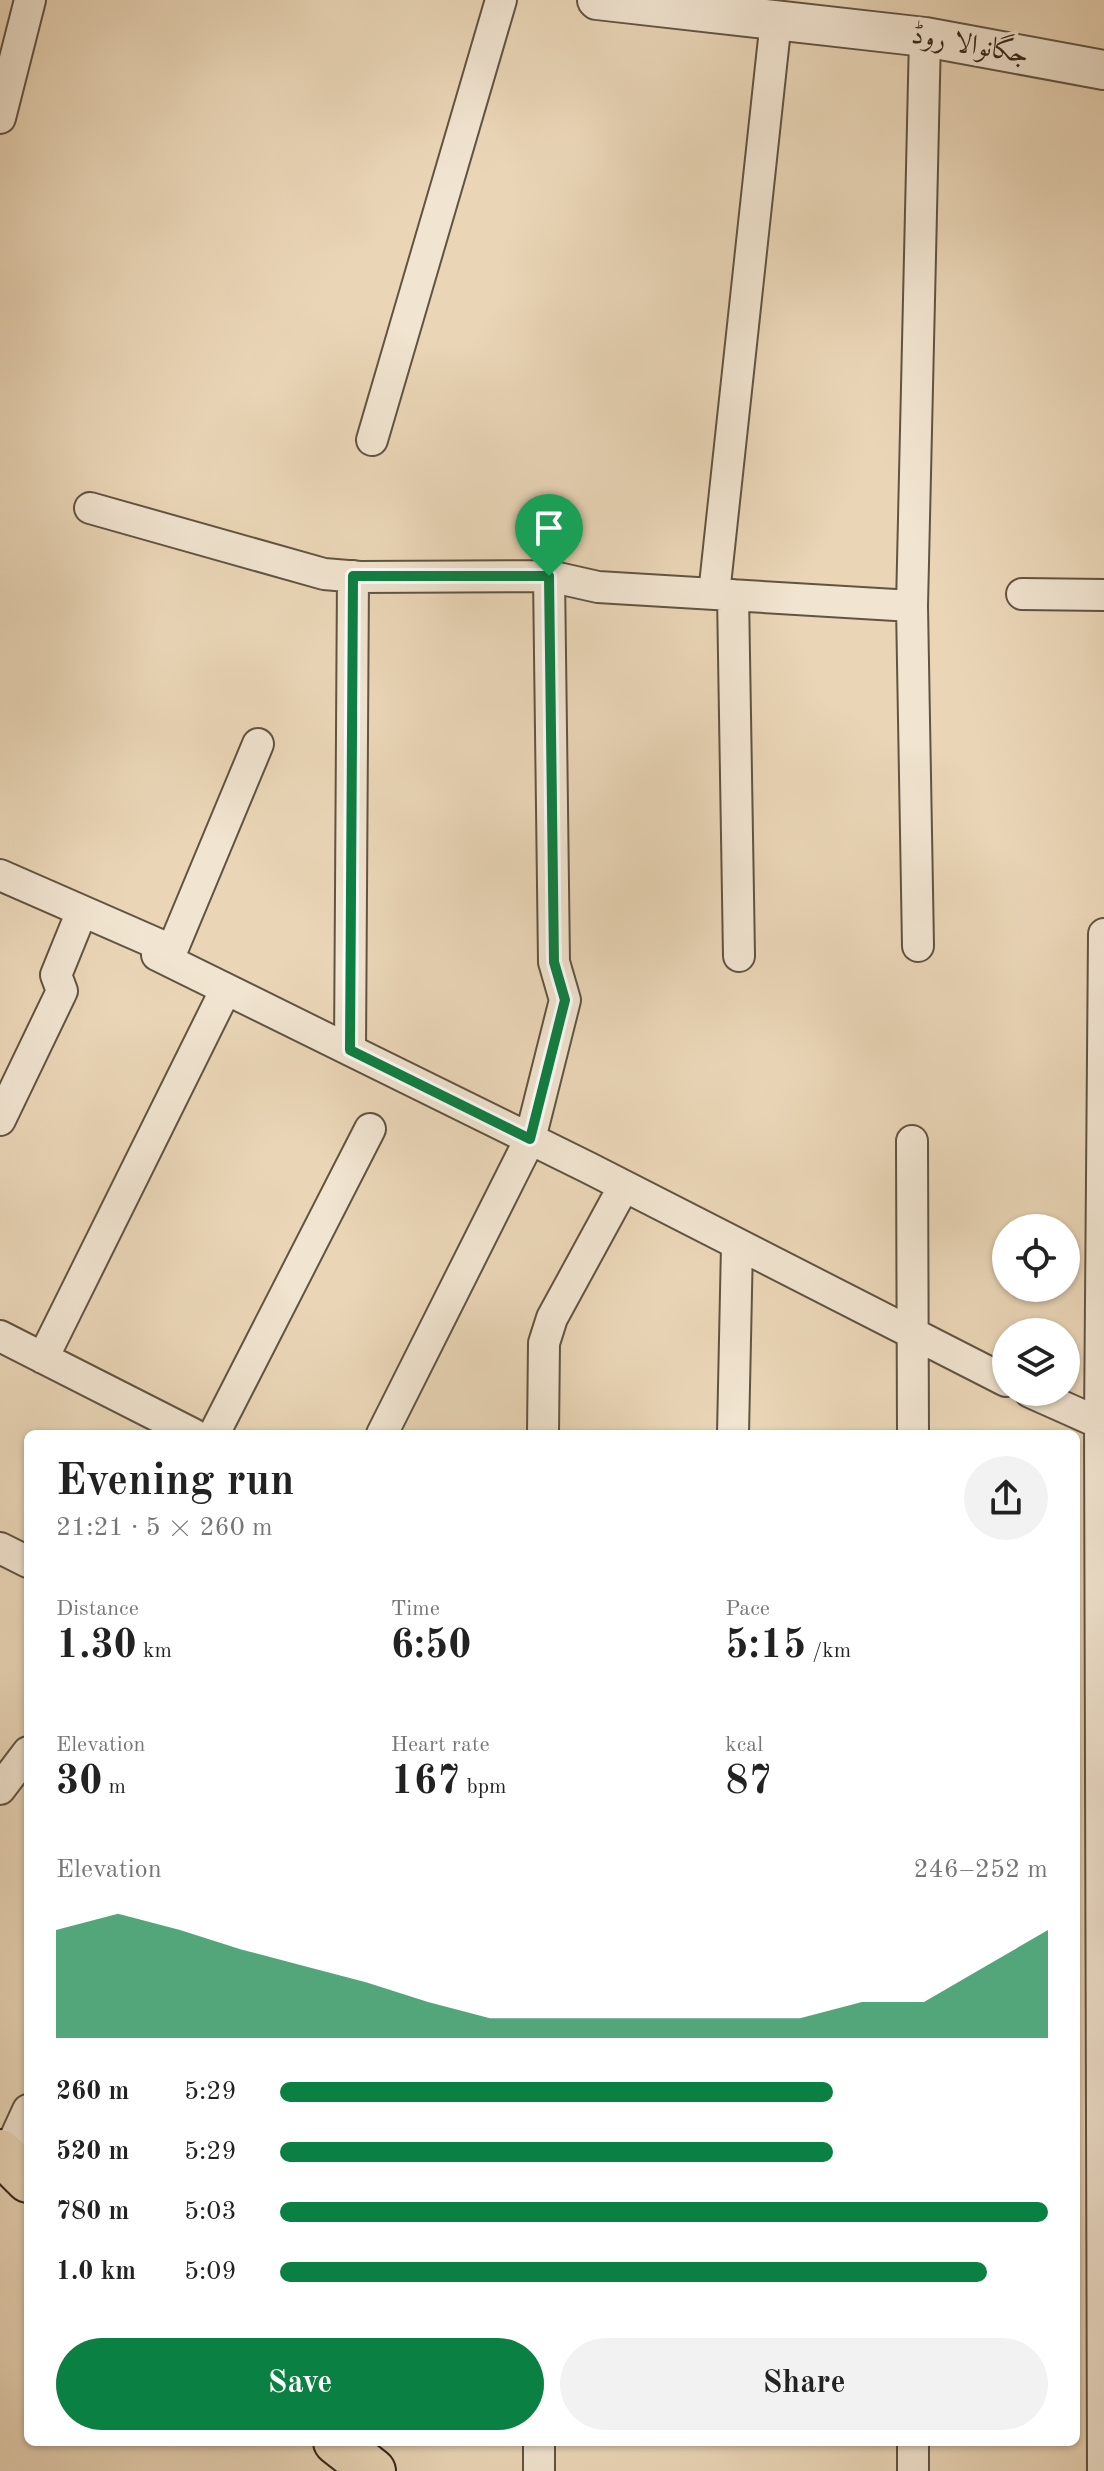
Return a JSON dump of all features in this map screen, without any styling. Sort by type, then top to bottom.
[{"type":"main road","points":[[341,2446],[373,2471]]},
{"type":"street","points":[[0,118],[30,0]]},
{"type":"street","points":[[372,440],[501,0]]},
{"type":"street","name":"جگانوالا روڈ","points":[[597,0],[925,37],[1104,70]]},
{"type":"street","points":[[739,956],[724,595],[776,20]]},
{"type":"street","points":[[918,946],[912,606],[925,37]]},
{"type":"street","points":[[90,508],[324,574],[549,576],[598,587],[912,606]]},
{"type":"street","points":[[350,1050],[353,576]]},
{"type":"street","points":[[384,1430],[530,1139],[565,1000],[554,962],[549,576]]},
{"type":"street","points":[[1022,594],[1104,595]]},
{"type":"street","points":[[168,960],[258,744]]},
{"type":"street","points":[[0,875],[160,945],[157,955],[624,1186],[992,1374]]},
{"type":"street","points":[[0,1120],[62,991],[56,975],[82,911]]},
{"type":"street","points":[[1103,2471],[1104,934]]},
{"type":"street","points":[[43,1358],[226,989]]},
{"type":"street","points":[[216,1430],[370,1129]]},
{"type":"street","points":[[912,1141],[913,1430]]},
{"type":"street","points":[[543,1430],[544,1343],[552,1318],[624,1186]]},
{"type":"street","points":[[733,1430],[737,1245]]},
{"type":"street","points":[[0,1336],[185,1430]]},
{"type":"street","points":[[1062,1406],[1102,1424]]},
{"type":"street","points":[[0,1548],[24,1560]]},
{"type":"street","points":[[0,1789],[24,1757]]},
{"type":"street","points":[[11,2163],[24,2122]]},
{"type":"street","points":[[539,2446],[539,2471]]},
{"type":"street","points":[[913,2446],[913,2471]]},
{"type":"route","points":[[353,576],[549,576],[554,962],[565,1000],[530,1139],[350,1050],[353,576]]}]
